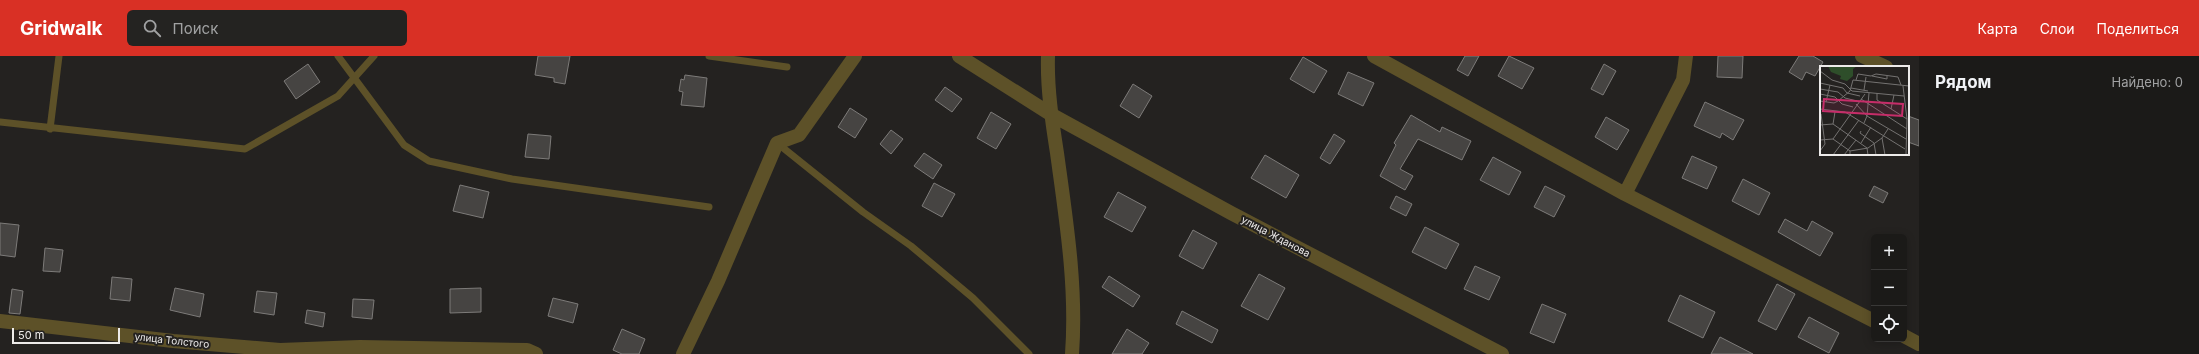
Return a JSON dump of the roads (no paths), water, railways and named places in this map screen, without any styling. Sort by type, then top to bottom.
[{"type":"street","points":[[683,354],[718,281],[777,143],[799,135],[855,56]]},
{"type":"street","name":"улица Жданова","points":[[958,56],[1052,114],[1231,213],[1502,354]]},
{"type":"street","points":[[1048,56],[1052,114],[1070,250],[1074,336],[1072,354]]},
{"type":"street","points":[[1374,56],[1625,194],[1871,319]]},
{"type":"street","points":[[1625,194],[1683,80],[1686,56]]},
{"type":"street","points":[[1862,56],[1884,66]]},
{"type":"street","name":"улица Толстого","points":[[0,321],[280,352],[376,347],[527,350],[536,354]]},
{"type":"street","points":[[1907,338],[1919,344]]},
{"type":"lane","points":[[50,129],[59,56]]},
{"type":"lane","points":[[338,56],[404,145],[429,161],[512,179],[709,207]]},
{"type":"lane","points":[[0,122],[50,129],[245,149],[338,96],[374,56]]},
{"type":"lane","points":[[709,56],[787,67]]},
{"type":"lane","points":[[777,143],[863,212],[917,250],[973,298],[1029,354]]}]
